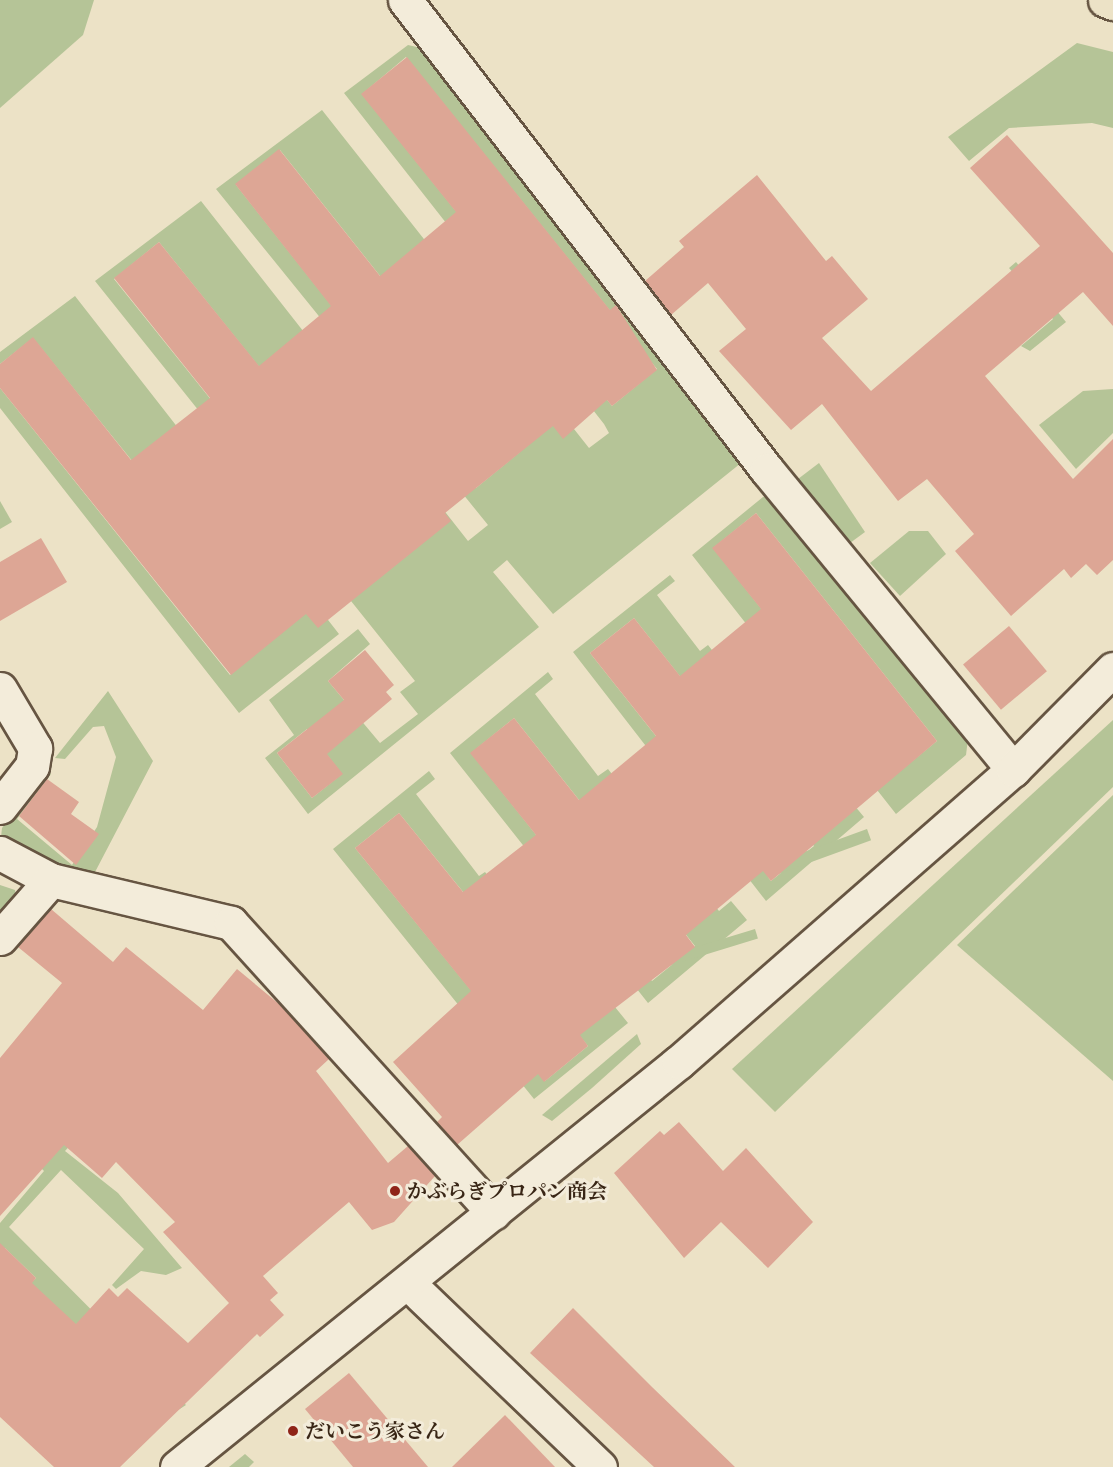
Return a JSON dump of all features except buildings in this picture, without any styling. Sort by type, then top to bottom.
[{"type":"main road","points":[[1105,0],[1113,3]]},
{"type":"street","points":[[405,0],[767,470],[1013,770]]},
{"type":"street","points":[[177,1467],[670,1070],[1013,770],[1113,669]]},
{"type":"street","points":[[0,689],[35,748],[32,766],[0,807]]},
{"type":"street","points":[[0,853],[51,880],[231,923],[494,1213]]},
{"type":"street","points":[[0,938],[51,880]]},
{"type":"street","points":[[408,1283],[600,1467]]},
{"type":"green space","points":[[0,0],[94,0],[83,35],[0,108]]},
{"type":"green space","points":[[1077,43],[1113,52],[1113,128],[1092,123],[1009,128],[969,161],[948,137]]},
{"type":"green space","points":[[408,45],[421,48],[746,459],[553,614],[507,560],[493,572],[539,627],[308,814],[265,758],[294,735],[269,700],[358,629],[370,644],[328,681],[380,743],[418,714],[400,692],[415,681],[95,281],[201,201],[468,541],[488,525],[216,189],[322,110],[589,448],[609,433],[344,93]],"holes":[[[406,57],[657,369],[612,406],[362,94]],[[280,150],[520,452],[476,488],[236,185]],[[159,242],[409,554],[364,590],[114,279]],[[307,729],[342,774],[312,798],[277,753]]]},
{"type":"green space","points":[[1016,262],[1066,322],[1030,351],[1021,346],[1053,319],[1009,268]]},
{"type":"green space","points":[[75,296],[339,634],[239,713],[0,408],[0,388],[230,675],[275,638],[33,338],[0,364],[0,352]]},
{"type":"green space","points":[[1113,389],[1113,433],[1076,469],[1039,425],[1083,391]]},
{"type":"green space","points":[[819,463],[865,532],[850,543],[798,479]]},
{"type":"green space","points":[[763,497],[777,497],[968,739],[966,755],[896,814],[692,555]],"holes":[[[756,513],[937,741],[894,776],[713,548]]]},
{"type":"green space","points":[[0,501],[12,522],[0,529]]},
{"type":"green space","points":[[909,531],[928,531],[946,554],[900,596],[870,563]]},
{"type":"green space","points":[[670,575],[675,581],[657,595],[700,651],[708,645],[827,796],[839,787],[864,817],[766,901],[573,652]],"holes":[[[634,618],[814,846],[771,881],[590,653]]]},
{"type":"green space","points":[[548,672],[553,679],[535,694],[598,776],[608,769],[719,911],[731,901],[747,920],[648,1003],[450,753]],"holes":[[[514,718],[695,946],[652,981],[471,753]]]},
{"type":"green space","points":[[108,691],[153,761],[94,874],[70,874],[1,837],[2,828],[46,770],[51,774],[17,819],[72,865],[97,827],[116,757],[104,726],[93,727],[65,759],[55,758]]},
{"type":"green space","points":[[1113,720],[1113,787],[775,1112],[732,1069]]},
{"type":"green space","points":[[429,771],[435,779],[416,794],[479,876],[485,872],[603,1016],[615,1007],[628,1023],[534,1099],[333,849]],"holes":[[[399,813],[588,1046],[545,1081],[355,848]]]},
{"type":"green space","points":[[1113,795],[1113,1081],[957,945]]},
{"type":"green space","points":[[867,829],[871,840],[754,883],[750,872]]},
{"type":"green space","points":[[0,885],[15,890],[16,896],[0,914]]},
{"type":"green space","points":[[755,929],[758,939],[637,975],[635,966]]},
{"type":"green space","points":[[637,1034],[641,1044],[592,1088],[552,1121],[542,1115]]},
{"type":"green space","points":[[90,1124],[65,1151],[118,1193],[182,1268],[166,1275],[141,1271],[116,1289],[112,1285],[144,1249],[61,1170],[9,1227],[186,1405],[172,1414],[0,1344],[0,1316],[36,1278],[5,1248],[0,1252],[0,1223],[44,1171],[17,1144]]},
{"type":"green space","points":[[245,1454],[254,1462],[249,1467],[229,1467]]},
{"type":"place","name":"かぶらぎプロパン商会","points":[[395,1191]]},
{"type":"place","name":"だいこう家さん","points":[[293,1431]]}]
